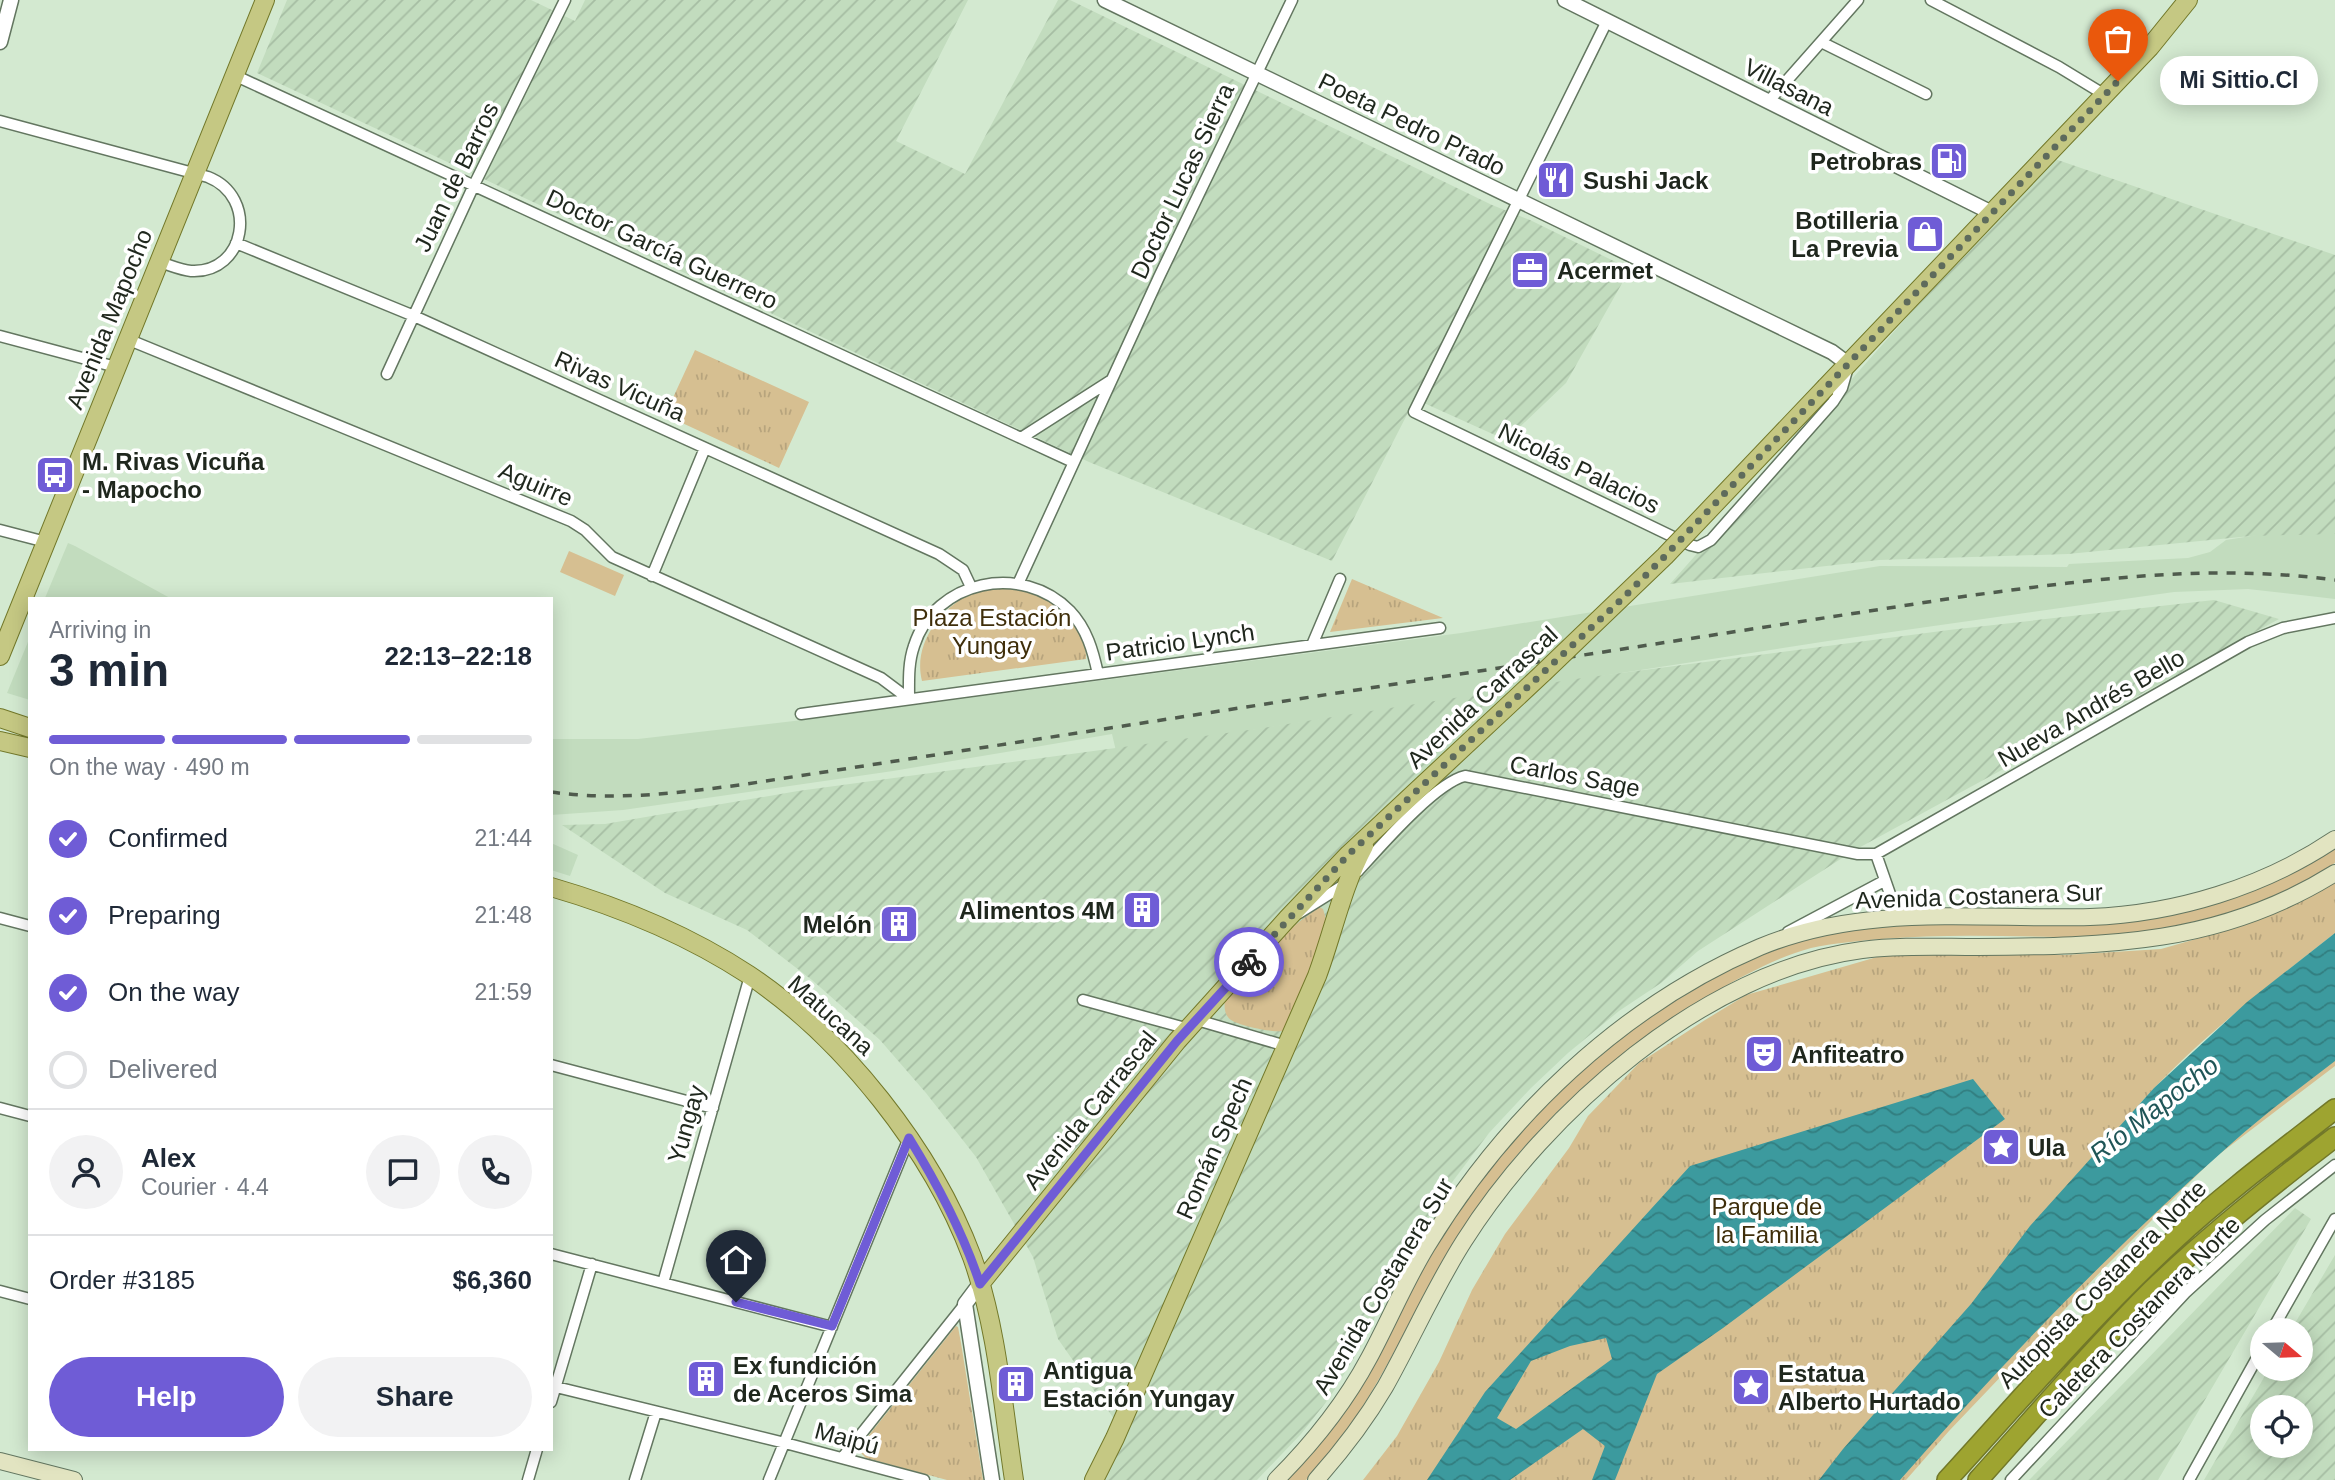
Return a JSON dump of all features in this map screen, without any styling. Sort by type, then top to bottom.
[{"type":"highway","name":"Autopista Costanera Norte","points":[[1947,1480],[2078,1336],[2172,1242],[2227,1194],[2335,1109]]},
{"type":"highway","name":"Autopista Costanera Norte","points":[[1978,1480],[2152,1291],[2214,1234],[2335,1137]]},
{"type":"main road","name":"Avenida Mapocho","points":[[0,656],[265,0]]},
{"type":"main road","name":"Avenida Carrascal","points":[[980,1284],[1193,1024],[1287,919],[1334,886],[1373,833],[1623,598],[2105,95],[2150,47],[2188,0]]},
{"type":"main road","points":[[0,718],[28,727]]},
{"type":"main road","points":[[0,741],[28,748]]},
{"type":"main road","name":"Román Spech","points":[[1094,1480],[1115,1438],[1317,976],[1338,917],[1334,886],[1373,833]]},
{"type":"main road","name":"Avenida Costanera Sur","points":[[1276,1480],[1311,1443],[1341,1404],[1369,1359],[1426,1248],[1464,1191],[1509,1134],[1556,1085],[1627,1024],[1696,980],[1761,947],[1825,926],[1898,916],[2091,916],[2155,909],[2198,900],[2231,890],[2294,864],[2335,839]]},
{"type":"main road","name":"Avenida Costanera Sur","points":[[1316,1480],[1346,1445],[1373,1407],[1464,1241],[1519,1167],[1564,1118],[1609,1077],[1655,1041],[1704,1009],[1776,972],[1841,953],[1890,948],[2100,944],[2190,933],[2268,908],[2335,873]]},
{"type":"main road","name":"Matucana","points":[[553,888],[613,907],[666,930],[750,976],[797,1013],[852,1066],[879,1097],[909,1138],[940,1191],[963,1236],[980,1284],[994,1350],[1014,1480]]},
{"type":"main road","points":[[0,1461],[74,1480]]},
{"type":"street","points":[[0,42],[11,0]]},
{"type":"street","name":"Juan de Barros","points":[[387,374],[474,186],[565,0]]},
{"type":"street","name":"Poeta Pedro Prado","points":[[1105,0],[1832,352],[1848,364]]},
{"type":"street","name":"Doctor Lucas Sierra","points":[[1018,584],[1292,0]]},
{"type":"street","name":"Villasana","points":[[1565,0],[1992,213]]},
{"type":"street","points":[[1768,102],[1858,0]]},
{"type":"street","points":[[1931,0],[2059,67],[2105,95]]},
{"type":"street","points":[[1520,201],[1607,21]]},
{"type":"street","points":[[1821,42],[1926,94]]},
{"type":"street","name":"Doctor García Guerrero","points":[[234,75],[1073,462]]},
{"type":"street","points":[[0,121],[219,182],[235,198],[241,218],[236,243],[224,260],[206,269],[182,269],[159,262]]},
{"type":"street","name":"Nicolás Palacios","points":[[1520,201],[1415,412],[1698,547],[1711,540],[1833,402],[1845,381],[1848,364]]},
{"type":"street","name":"Rivas Vicuña","points":[[236,243],[414,316],[950,559],[963,570],[971,587]]},
{"type":"street","points":[[0,337],[116,367]]},
{"type":"street","name":"Aguirre","points":[[127,339],[571,521],[612,557],[881,678],[909,699]]},
{"type":"street","points":[[1021,438],[1111,381]]},
{"type":"street","points":[[652,576],[705,448]]},
{"type":"street","points":[[0,530],[46,542]]},
{"type":"street","points":[[1312,645],[1340,579]]},
{"type":"street","points":[[909,699],[911,658],[920,630],[940,607],[955,595],[971,587],[995,582],[1041,590],[1069,611],[1087,636],[1098,674]]},
{"type":"street","name":"Nueva Andrés Bello","points":[[1875,854],[2248,642],[2283,628],[2335,618]]},
{"type":"street","name":"Patricio Lynch","points":[[801,714],[1440,628]]},
{"type":"street","name":"Carlos Sage","points":[[1334,886],[1448,783],[1465,776],[1858,854],[1875,854]]},
{"type":"street","points":[[1875,854],[1898,916]]},
{"type":"street","points":[[1761,947],[1884,881]]},
{"type":"street","points":[[0,918],[28,925]]},
{"type":"street","name":"Yungay","points":[[663,1283],[750,976]]},
{"type":"street","points":[[1083,1000],[1286,1046]]},
{"type":"street","points":[[553,1066],[713,1108]]},
{"type":"street","points":[[0,1108],[28,1115]]},
{"type":"street","points":[[769,1480],[909,1138]]},
{"type":"street","name":"Caletera Costanera Norte","points":[[2011,1480],[2185,1293],[2255,1229],[2335,1165]]},
{"type":"street","points":[[2279,1318],[2335,1219]]},
{"type":"street","points":[[553,1254],[832,1326]]},
{"type":"street","points":[[553,1396],[592,1264]]},
{"type":"street","name":"Avenida Carrascal","points":[[842,1458],[980,1284]]},
{"type":"street","points":[[0,1291],[28,1298]]},
{"type":"street","points":[[965,1304],[992,1480]]},
{"type":"street","points":[[2189,1480],[2250,1370]]},
{"type":"street","name":"Maipú","points":[[556,1387],[924,1480]]},
{"type":"street","points":[[635,1480],[656,1412]]},
{"type":"street","points":[[528,1480],[536,1451]]},
{"type":"shaded area","points":[[287,0],[531,0],[575,21],[585,0],[968,0],[896,141],[965,174],[1058,0],[1070,0],[1630,269],[1566,383],[1506,440],[1415,399],[1332,561],[1089,462],[257,73]]},
{"type":"shaded area","points":[[2049,157],[2335,255],[2335,534],[2251,536],[2068,554],[1879,560],[1670,584]]},
{"type":"shaded area","points":[[2335,530],[2335,599],[2248,589],[2174,592],[1828,641],[1116,751],[1112,734],[893,771],[623,810],[553,815],[553,739],[638,739],[794,721],[1461,633],[1880,566],[2067,567],[2069,564],[2188,558],[2210,552],[2226,540],[2276,532]]},
{"type":"shaded area","points":[[68,543],[168,597],[45,597]]},
{"type":"shaded area","points":[[2214,600],[2279,619],[1853,851],[1698,951],[1661,983],[1619,1011],[1568,1053],[1489,1133],[1450,1185],[1413,1242],[1357,1353],[1330,1397],[1301,1434],[1257,1480],[1105,1480],[1126,1436],[1058,1339],[1033,1257],[976,1157],[926,1093],[880,1040],[812,980],[747,930],[665,893],[562,825],[605,824],[798,791],[1256,729],[1575,679],[1949,630]]},
{"type":"shaded area","points":[[28,642],[28,699],[7,693]]},
{"type":"shaded area","points":[[553,844],[578,855],[570,876],[553,871]]},
{"type":"shaded area","points":[[2295,1208],[2311,1219],[2253,1318],[2250,1318],[2250,1323],[2158,1480],[2029,1480]]},
{"type":"shaded area","points":[[2335,1255],[2335,1480],[2204,1480],[2250,1401],[2250,1458],[2313,1458],[2313,1395],[2254,1395],[2262,1381],[2314,1381],[2314,1318],[2298,1318]]},
{"type":"green space","points":[[695,350],[809,402],[779,468],[665,415]]},
{"type":"green space","points":[[569,551],[624,575],[615,596],[560,572]]},
{"type":"green space","points":[[1352,579],[1443,618],[1330,632]]},
{"type":"green space","name":"Plaza Estación Yungay","points":[[1000,587],[1033,592],[1056,605],[1075,624],[1085,647],[1086,659],[922,681],[921,655],[930,631],[938,620],[968,595]]},
{"type":"green space","points":[[2335,848],[2335,863],[2293,889],[2254,907],[2199,923],[2112,935],[1926,936],[1837,943],[1786,956],[1717,991],[1640,1041],[1603,1070],[1536,1133],[1478,1205],[1453,1244],[1386,1367],[1350,1426],[1306,1480],[1283,1480],[1323,1437],[1420,1266],[1475,1181],[1591,1055],[1656,1009],[1737,961],[1841,927],[2140,916]]},
{"type":"green space","name":"Parque de la Familia","points":[[2335,878],[2335,933],[2207,1037],[2137,1107],[2335,942],[2335,1066],[2213,1159],[2106,1266],[1906,1480],[1363,1480],[1397,1436],[1439,1362],[1472,1290],[1505,1234],[1569,1148],[1588,1116],[1639,1063],[1705,1020],[1746,995],[1877,957],[1908,953],[2065,955],[2161,949],[2238,927],[2299,899]]},
{"type":"green space","points":[[1319,907],[1323,909],[1326,919],[1326,935],[1284,1031],[1242,1025],[1231,1020],[1226,1013],[1225,998],[1241,978],[1251,979],[1278,947],[1278,938]]},
{"type":"green space","points":[[956,1326],[983,1480],[947,1480],[866,1458],[860,1452],[866,1439]]},
{"type":"water","name":"Río Mapocho","points":[[2335,933],[2335,1061],[2244,1133],[2144,1224],[2019,1349],[1900,1480],[1819,1480],[1971,1304],[2030,1226],[2154,1088],[2247,1002]]},
{"type":"water","points":[[1973,1079],[2005,1119],[1657,1374],[1615,1480],[1592,1480],[1605,1446],[1583,1429],[1510,1480],[1427,1480],[1485,1392],[1690,1166]],"holes":[[[1606,1338],[1612,1359],[1516,1429],[1497,1418],[1531,1361],[1570,1346]]]},
{"type":"railway","points":[[553,792],[622,796],[740,785],[1960,597],[2053,585],[2194,573],[2288,575],[2335,580]]},
{"type":"way so far","points":[[1249,962],[1349,854],[1665,556],[2118,81]]},
{"type":"place","name":"Mi Sittio.Cl","points":[[2118,81]]},
{"type":"place","name":"Petrobras","points":[[1949,161]]},
{"type":"place","name":"Sushi Jack","points":[[1556,180]]},
{"type":"place","name":"Botilleria La Previa","points":[[1925,234]]},
{"type":"place","name":"Acermet","points":[[1530,270]]},
{"type":"place","name":"M. Rivas Vicuña - Mapocho","points":[[55,475]]},
{"type":"place","name":"Alimentos 4M","points":[[1142,910]]},
{"type":"place","name":"Melón","points":[[899,924]]},
{"type":"place","name":"Anfiteatro","points":[[1764,1054]]},
{"type":"place","name":"Ula","points":[[2001,1147]]},
{"type":"place","name":"Ex fundición de Aceros Sima","points":[[706,1379]]},
{"type":"place","name":"Antigua Estación Yungay","points":[[1016,1384]]},
{"type":"place","name":"Estatua Alberto Hurtado","points":[[1751,1387]]},
{"type":"route","points":[[736,1302],[832,1326],[909,1138],[963,1236],[980,1284],[1177,1041],[1249,962]]}]
